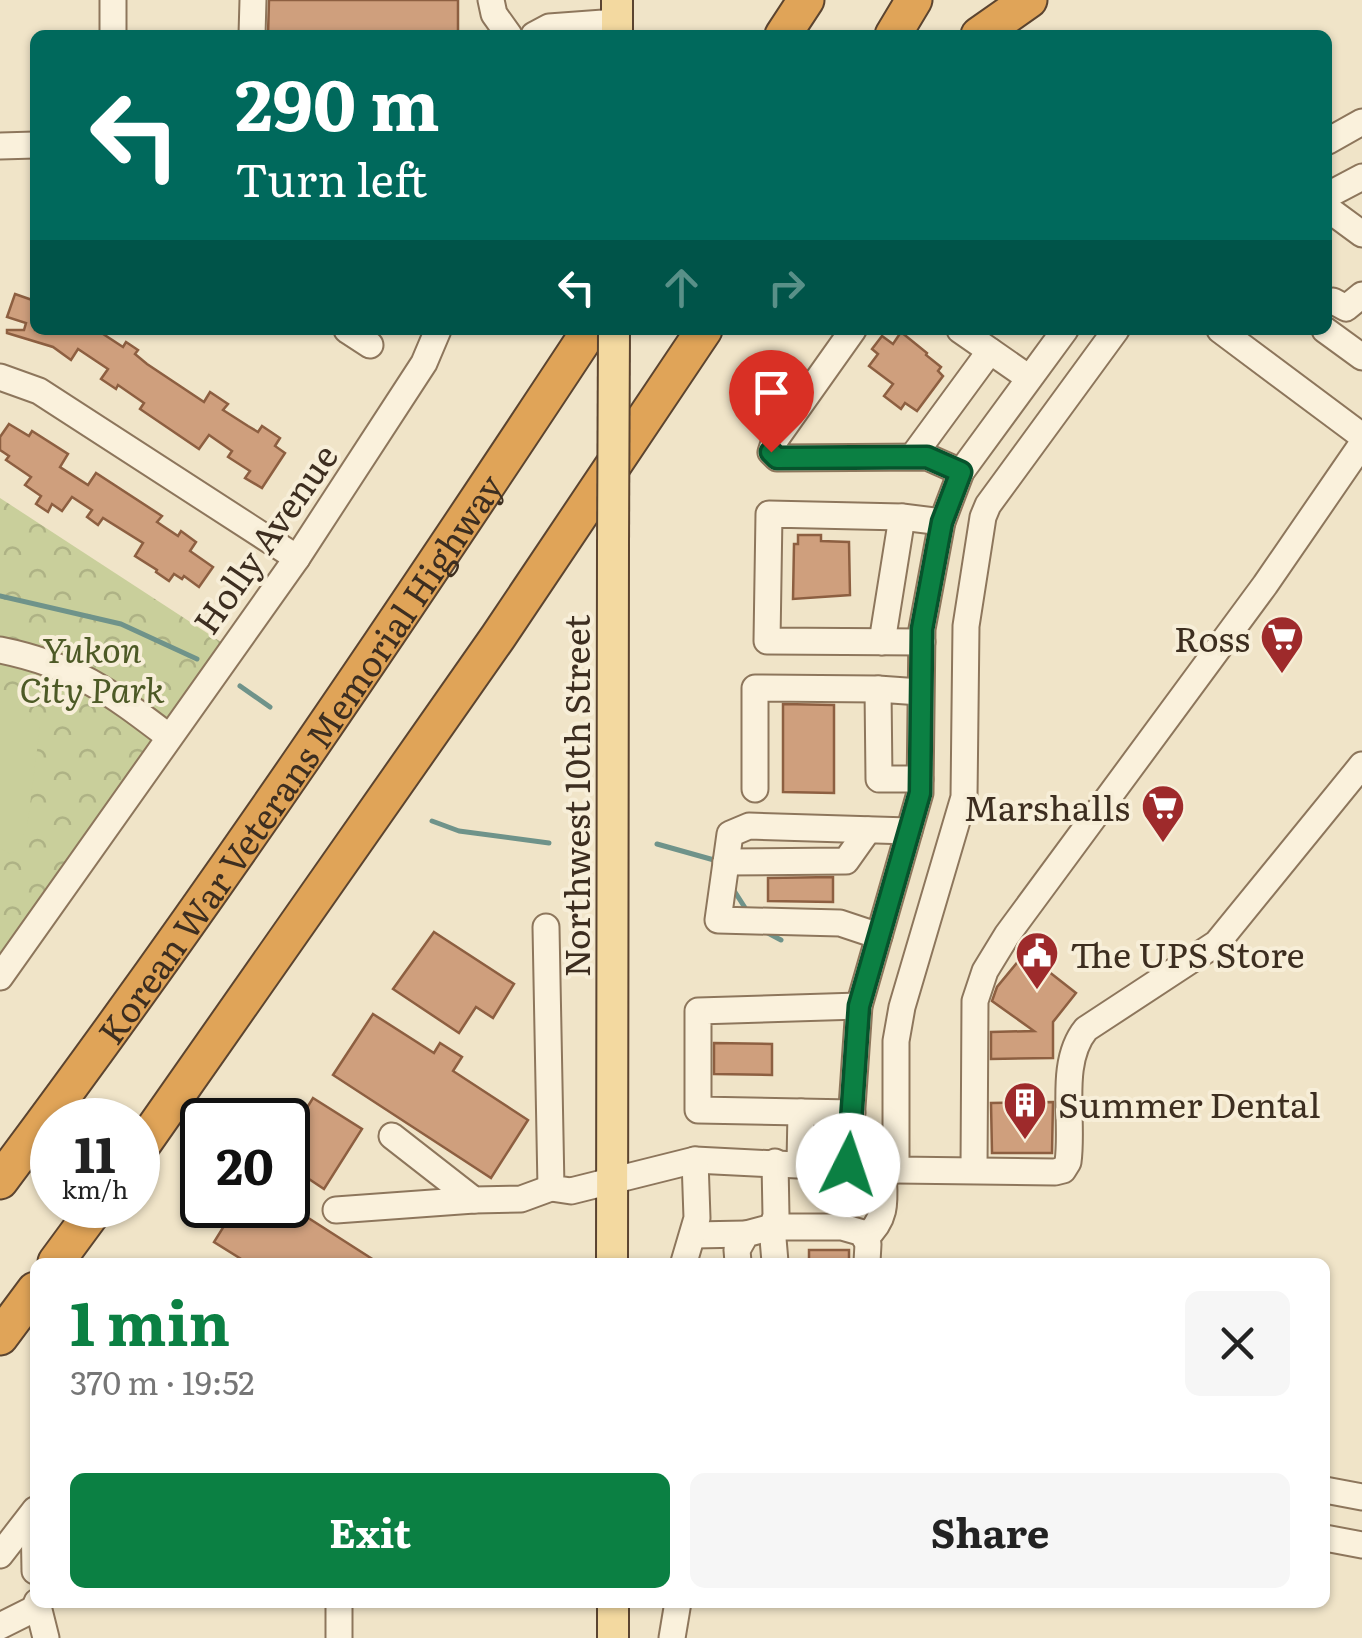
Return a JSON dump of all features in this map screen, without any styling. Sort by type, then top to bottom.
[{"type":"highway","points":[[786,30],[806,0]]},
{"type":"highway","points":[[895,30],[914,0]]},
{"type":"highway","points":[[986,30],[1029,0]]},
{"type":"highway","name":"Korean War Veterans Memorial Highway","points":[[0,1180],[234,856],[428,575],[587,335]]},
{"type":"highway","points":[[160,1120],[304,917],[701,335]]},
{"type":"highway","points":[[655,406],[719,335]]},
{"type":"highway","points":[[59,1258],[81,1228]]},
{"type":"highway","points":[[0,1337],[30,1297]]},
{"type":"main road","name":"Northwest 10th Street","points":[[612,1258],[614,335]]},
{"type":"main road","points":[[612,1608],[612,1638]]},
{"type":"street","points":[[113,0],[113,30]]},
{"type":"street","points":[[252,0],[252,30]]},
{"type":"street","points":[[492,0],[494,14],[505,30]]},
{"type":"street","points":[[543,30],[617,19]]},
{"type":"street","points":[[1332,139],[1362,122]]},
{"type":"street","points":[[0,146],[30,145]]},
{"type":"street","points":[[1332,193],[1360,181]]},
{"type":"street","points":[[1332,213],[1362,234]]},
{"type":"street","points":[[1333,301],[1346,308],[1362,296]]},
{"type":"street","points":[[355,335],[370,345]]},
{"type":"street","name":"Holly Avenue","points":[[0,978],[297,558],[424,363],[436,335]]},
{"type":"street","points":[[849,335],[774,440],[771,452],[777,458],[927,457],[961,472]]},
{"type":"street","points":[[967,335],[1029,378]]},
{"type":"street","points":[[848,1165],[859,1006],[920,793],[922,642],[942,522],[961,472],[1029,378],[1055,335]]},
{"type":"street","points":[[866,1250],[884,1209],[899,1024],[964,797],[966,626],[983,517],[1112,335]]},
{"type":"street","points":[[1227,335],[1362,436]]},
{"type":"street","points":[[1332,335],[1362,357]]},
{"type":"street","points":[[913,456],[990,351]]},
{"type":"street","points":[[0,377],[39,391],[297,558]]},
{"type":"street","points":[[974,1170],[976,1000],[985,971],[1258,595],[1362,444]]},
{"type":"street","points":[[922,642],[767,641],[769,514],[902,516],[942,522]]},
{"type":"street","points":[[882,642],[902,516]]},
{"type":"street","points":[[0,650],[73,670],[103,686],[168,736]]},
{"type":"street","points":[[755,789],[756,688],[920,692]]},
{"type":"street","points":[[878,689],[879,779],[920,779]]},
{"type":"street","points":[[336,1210],[521,1199],[551,1188],[571,1191],[695,1160],[889,1169],[1062,1170],[1070,1148],[1071,1059],[1076,1040],[1086,1029],[1217,943],[1362,765]]},
{"type":"street","points":[[879,936],[840,923],[718,920],[730,834],[749,826],[909,831]]},
{"type":"street","points":[[546,927],[551,1188]]},
{"type":"street","points":[[852,1114],[698,1110],[698,1012],[859,1006]]},
{"type":"street","points":[[775,1258],[772,1227],[801,1112]]},
{"type":"street","points":[[392,1136],[474,1200]]},
{"type":"street","points":[[685,1258],[697,1218],[695,1160]]},
{"type":"street","points":[[694,1235],[746,1234],[772,1227],[842,1227],[863,1233],[866,1250]]},
{"type":"street","points":[[738,1258],[737,1250],[746,1234]]},
{"type":"street","points":[[1330,1491],[1362,1497]]},
{"type":"street","points":[[0,1555],[30,1516]]},
{"type":"street","points":[[1330,1539],[1362,1545]]},
{"type":"street","points":[[0,1626],[33,1608]]},
{"type":"street","points":[[39,1608],[46,1638]]},
{"type":"street","points":[[338,1608],[338,1638]]},
{"type":"street","points":[[672,1638],[677,1608]]},
{"type":"street","points":[[600,1638],[634,1638]]},
{"type":"green space","name":"Yukon City Park","points":[[0,498],[224,644],[0,954]]},
{"type":"green space","points":[[0,699],[20,699],[40,727],[27,828],[12,855],[0,848]]},
{"type":"building","points":[[269,0],[458,0],[458,30],[268,30]]},
{"type":"building","points":[[15,294],[30,299],[30,335],[105,335],[123,347],[126,342],[138,350],[135,354],[147,364],[204,402],[210,392],[228,404],[223,410],[258,432],[262,426],[280,438],[275,446],[285,453],[262,488],[245,478],[250,471],[228,457],[232,451],[209,435],[199,449],[140,409],[144,403],[118,385],[116,389],[101,379],[108,369],[78,349],[71,360],[53,347],[7,333],[24,330],[26,323],[7,317]]},
{"type":"building","points":[[899,335],[905,335],[941,367],[938,371],[943,376],[917,411],[905,403],[901,409],[884,396],[893,384],[869,366],[878,354],[872,349],[882,336],[893,344]]},
{"type":"building","points":[[9,424],[29,436],[32,431],[68,454],[60,467],[88,485],[96,473],[162,516],[157,522],[196,542],[190,551],[213,567],[199,587],[184,576],[182,579],[174,574],[169,581],[156,572],[135,556],[143,543],[103,518],[98,525],[87,517],[92,510],[72,497],[62,511],[52,504],[48,512],[36,504],[41,496],[25,485],[31,477],[6,460],[9,456],[0,450],[0,437]]},
{"type":"building","points":[[798,535],[821,535],[821,541],[849,542],[850,595],[793,599],[794,544],[798,544]]},
{"type":"building","points":[[783,704],[834,705],[834,793],[783,792]]},
{"type":"building","points":[[833,877],[833,902],[768,901],[768,878]]},
{"type":"building","points":[[434,932],[514,984],[493,1018],[476,1007],[459,1033],[393,989]]},
{"type":"building","points":[[1025,953],[1076,993],[1053,1022],[1053,1058],[991,1059],[991,1032],[1034,1031],[992,1001],[997,987]]},
{"type":"building","points":[[373,1014],[434,1053],[440,1043],[462,1057],[453,1071],[528,1120],[491,1178],[333,1075]]},
{"type":"building","points":[[714,1043],[772,1044],[772,1075],[714,1074]]},
{"type":"building","points":[[313,1098],[362,1129],[324,1189],[310,1180]]},
{"type":"building","points":[[1053,1102],[1052,1153],[992,1153],[991,1103]]},
{"type":"building","points":[[310,1219],[371,1258],[240,1258],[214,1242],[223,1228],[310,1228]]},
{"type":"building","points":[[809,1250],[849,1250],[849,1258],[809,1258]]},
{"type":"waterway","points":[[0,596],[121,624],[197,659]]},
{"type":"waterway","points":[[240,686],[270,707]]},
{"type":"waterway","points":[[432,821],[459,831],[549,843]]},
{"type":"waterway","points":[[657,844],[717,863]]},
{"type":"waterway","points":[[733,889],[749,914]]},
{"type":"waterway","points":[[762,930],[781,940]]},
{"type":"place","name":"Ross","points":[[1282,675]]},
{"type":"place","name":"Marshalls","points":[[1163,844]]},
{"type":"place","name":"The UPS Store","points":[[1037,991]]},
{"type":"place","name":"Summer Dental","points":[[1025,1141]]},
{"type":"route","points":[[771,452],[777,458],[927,457],[961,472],[942,522],[922,629],[920,793],[859,1006],[848,1165]]}]
